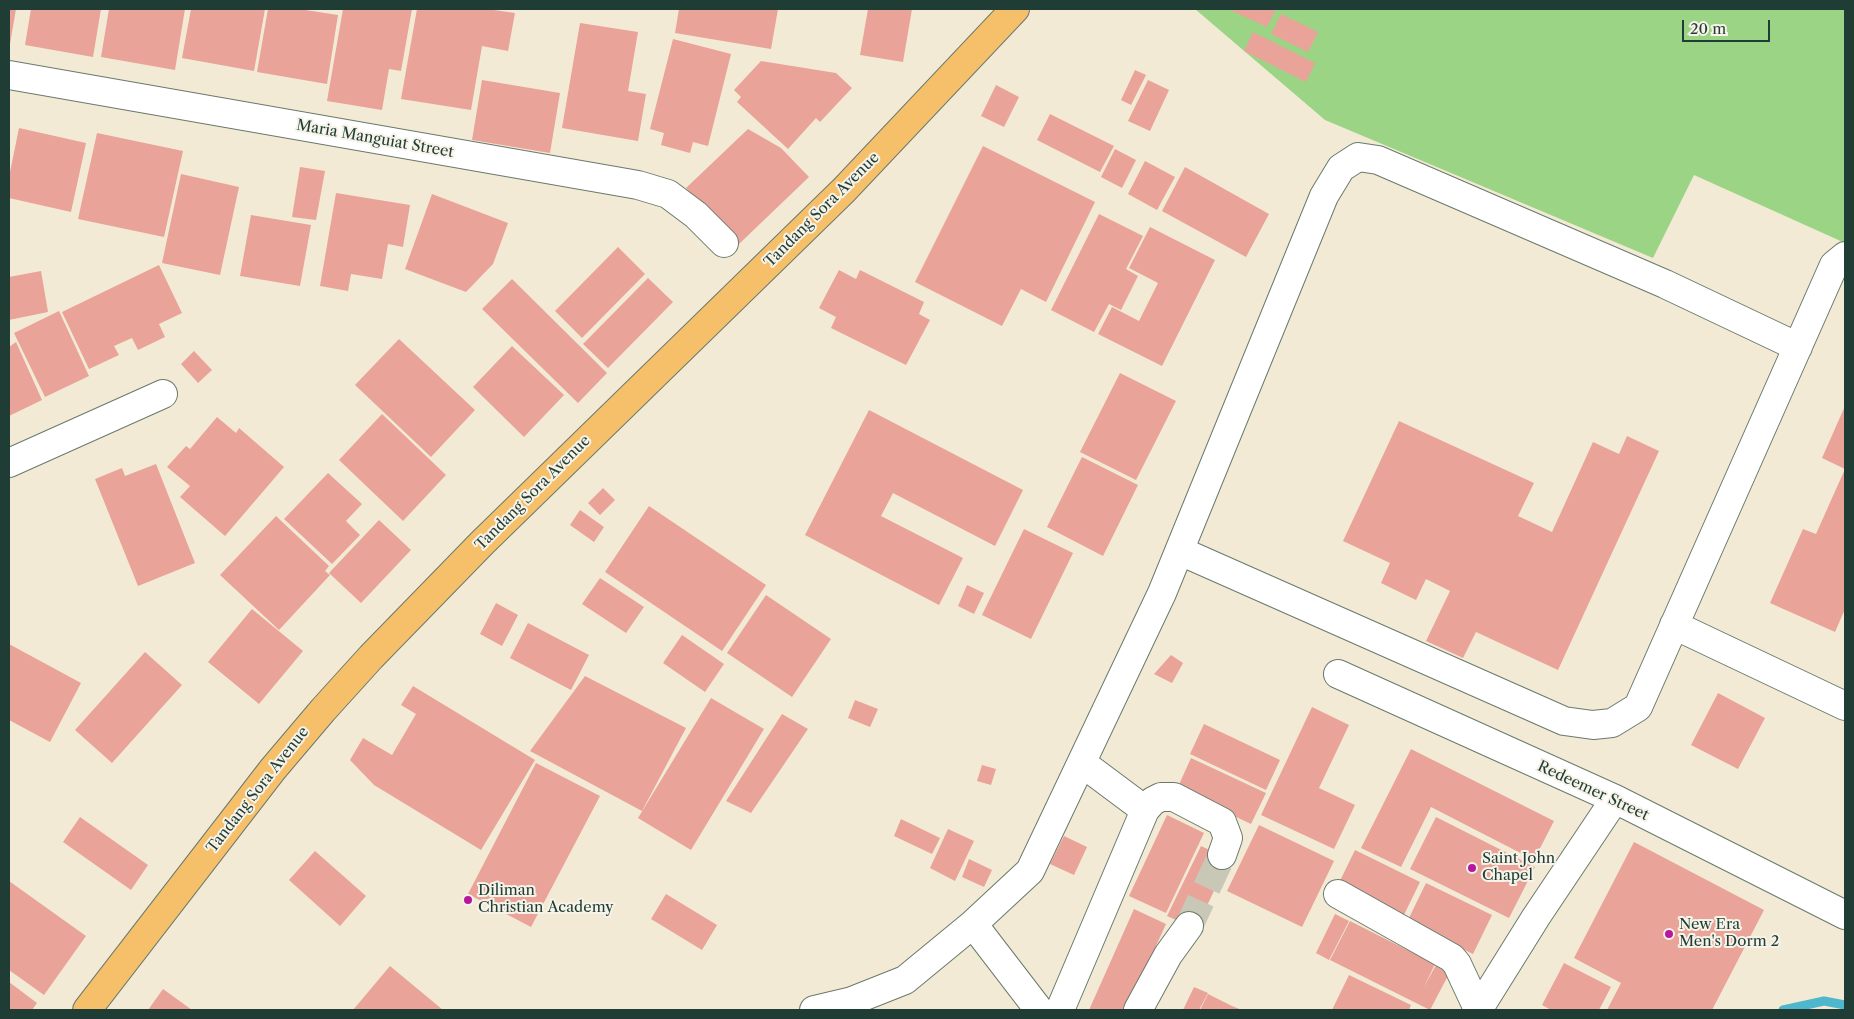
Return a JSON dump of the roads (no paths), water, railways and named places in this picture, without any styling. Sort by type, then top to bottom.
[{"type":"main road","name":"Tandang Sora Avenue","points":[[87,1010],[273,769],[371,657],[482,543],[844,190],[1015,9]]},
{"type":"street","name":"Maria Manguiat Street","points":[[9,75],[638,185],[668,194],[696,215],[724,243]]},
{"type":"street","points":[[814,1010],[852,1001],[905,980],[972,924],[1030,871],[1180,551],[1324,196],[1341,168],[1358,157],[1378,160],[1665,284],[1798,347]]},
{"type":"street","points":[[1180,551],[1564,721],[1593,725],[1612,723],[1638,707],[1834,265],[1845,256]]},
{"type":"street","points":[[9,464],[163,394]]},
{"type":"street","points":[[1674,624],[1845,706]]},
{"type":"street","name":"Redeemer Street","points":[[1338,674],[1615,799],[1845,914]]},
{"type":"street","points":[[1082,763],[1145,810]]},
{"type":"street","points":[[1060,1010],[1145,810],[1153,801],[1162,797],[1174,797],[1222,822],[1228,838],[1222,855]]},
{"type":"street","points":[[1478,1010],[1536,917],[1615,799]]},
{"type":"street","points":[[1338,894],[1452,958],[1457,964],[1478,1010]]},
{"type":"street","points":[[972,924],[1039,1010]]},
{"type":"street","points":[[1138,1010],[1168,955],[1189,926]]},
{"type":"waterway","points":[[1783,1010],[1824,1001],[1845,1005]]},
{"type":"tunnel","points":[[1189,926],[1222,855]]},
{"type":"place","name":"Saint John Chapel","points":[[1472,868]]},
{"type":"place","name":"Diliman Christian Academy","points":[[468,900]]},
{"type":"place","name":"New Era Men's Dorm 2","points":[[1669,934]]}]
